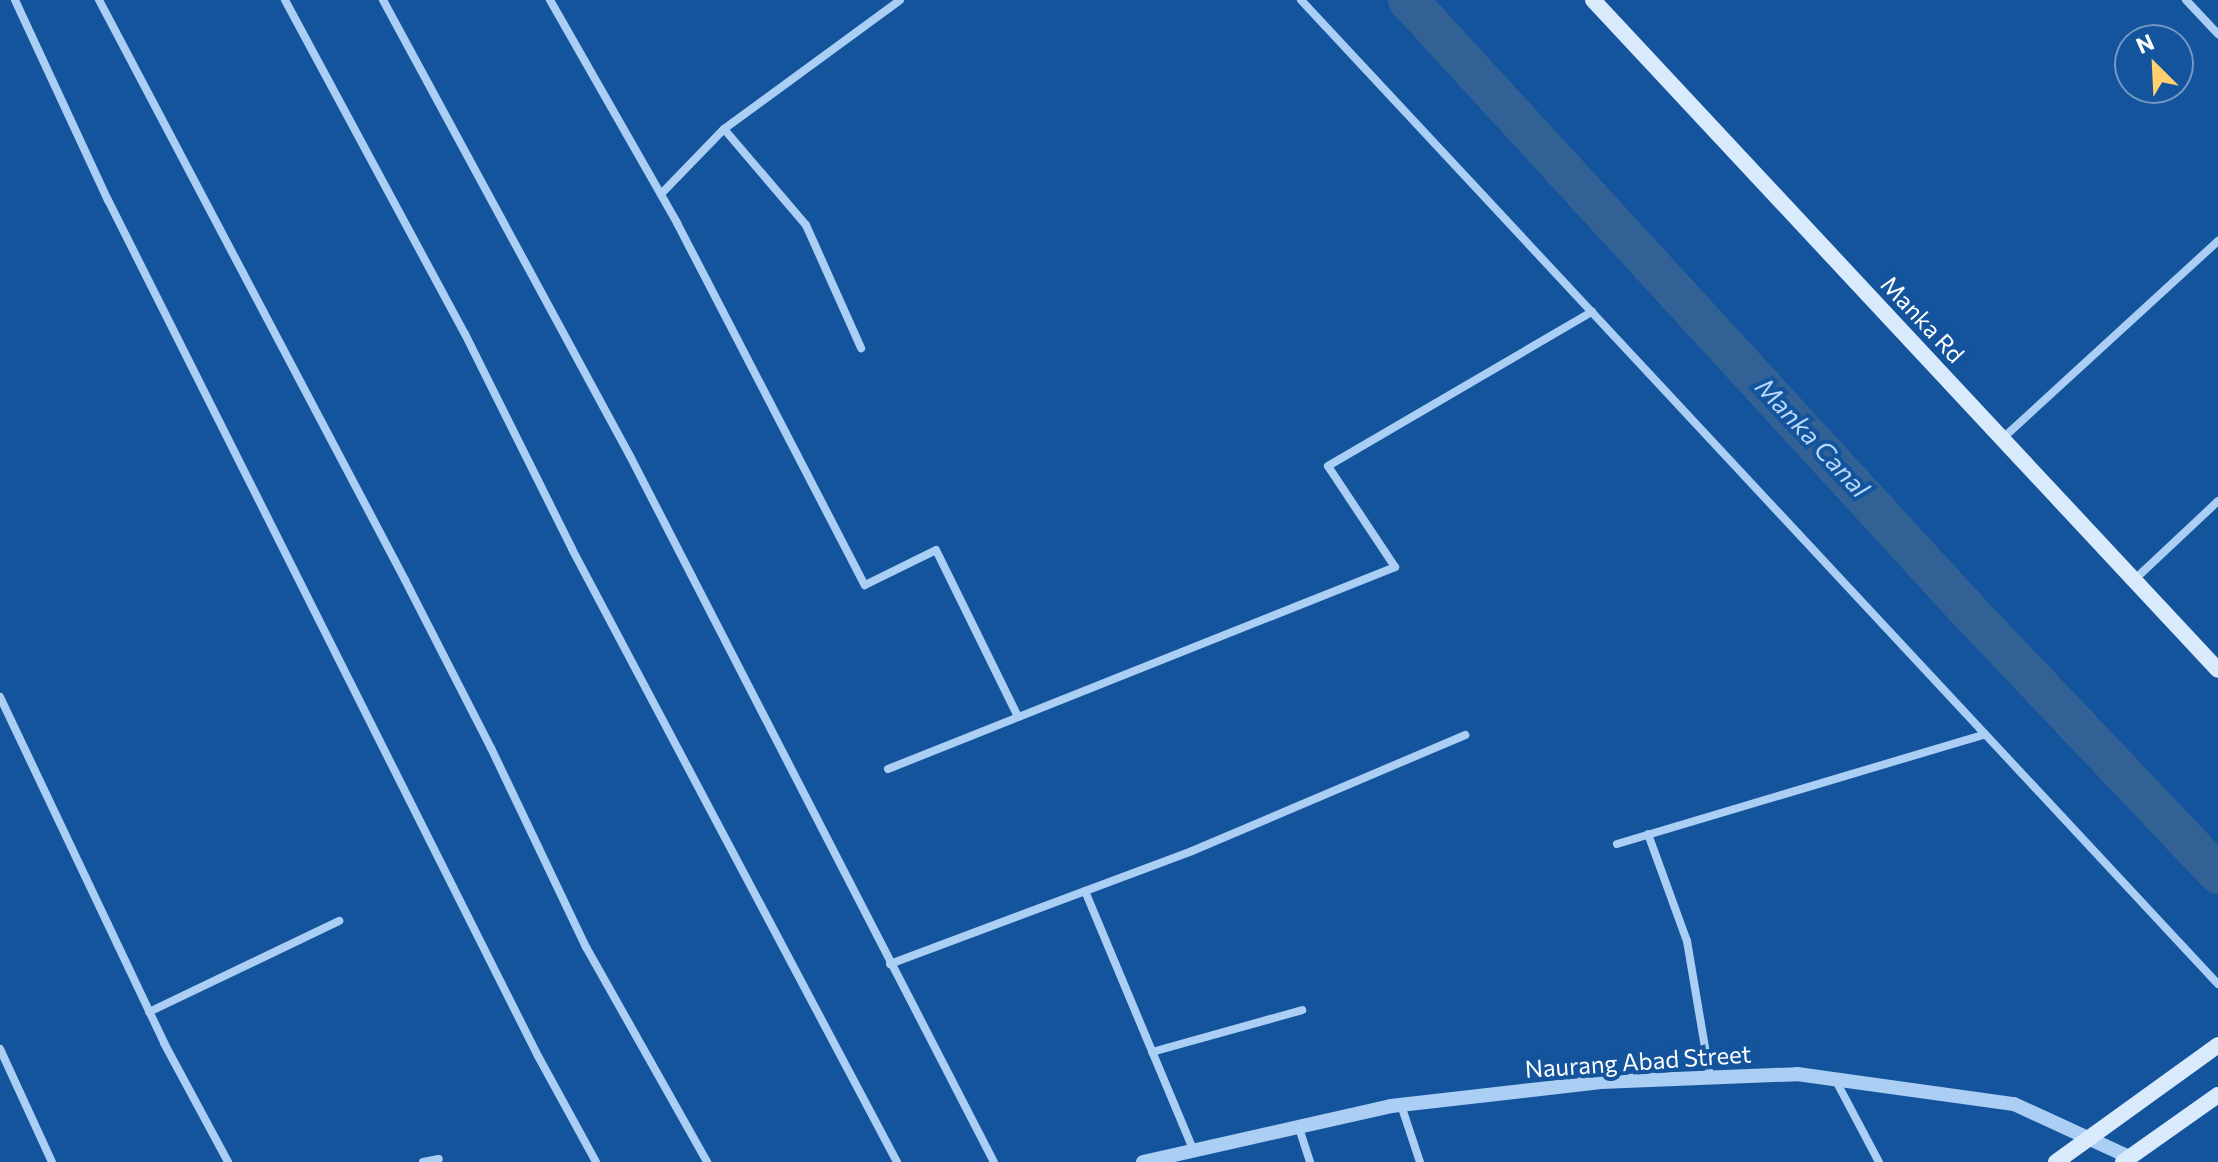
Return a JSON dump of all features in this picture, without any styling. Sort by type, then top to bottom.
[{"type":"main road","name":"Manka Rd","points":[[1593,0],[2218,670]]},
{"type":"main road","points":[[2056,1162],[2218,1045]]},
{"type":"main road","points":[[2126,1160],[2218,1095]]},
{"type":"street","points":[[15,0],[108,200],[538,1056],[596,1162]]},
{"type":"street","points":[[99,0],[426,622],[586,947],[707,1162]]},
{"type":"street","points":[[285,0],[465,334],[572,549],[897,1162]]},
{"type":"street","points":[[383,0],[630,456],[994,1162]]},
{"type":"street","points":[[550,0],[661,194],[865,585],[936,550],[1018,717]]},
{"type":"street","points":[[661,194],[724,129],[900,0]]},
{"type":"street","points":[[1301,0],[2218,984]]},
{"type":"street","points":[[2186,0],[2218,34]]},
{"type":"street","points":[[724,129],[806,225],[861,348]]},
{"type":"street","points":[[2002,439],[2218,241]]},
{"type":"street","points":[[888,769],[1395,567],[1328,466],[1592,312]]},
{"type":"street","points":[[2134,580],[2218,501]]},
{"type":"street","points":[[0,697],[149,1012],[228,1162]]},
{"type":"street","points":[[1617,844],[1985,734]]},
{"type":"street","points":[[890,964],[1192,851],[1465,735]]},
{"type":"street","points":[[1648,834],[1687,941],[1710,1077]]},
{"type":"street","points":[[1085,891],[1152,1052],[1191,1156]]},
{"type":"street","points":[[149,1012],[339,921]]},
{"type":"street","points":[[1152,1052],[1302,1010]]},
{"type":"street","points":[[0,1049],[52,1162]]},
{"type":"street","name":"Naurang Abad Street","points":[[1143,1162],[1191,1156],[1401,1105],[1601,1082],[1797,1074],[2014,1104],[2126,1160]]},
{"type":"street","points":[[1835,1079],[1879,1162]]},
{"type":"street","points":[[1401,1105],[1420,1162]]},
{"type":"street","points":[[1299,1128],[1310,1162]]},
{"type":"street","points":[[423,1162],[439,1159]]},
{"type":"waterway","name":"Manka Canal","points":[[1408,0],[1965,607],[2218,874]]}]
